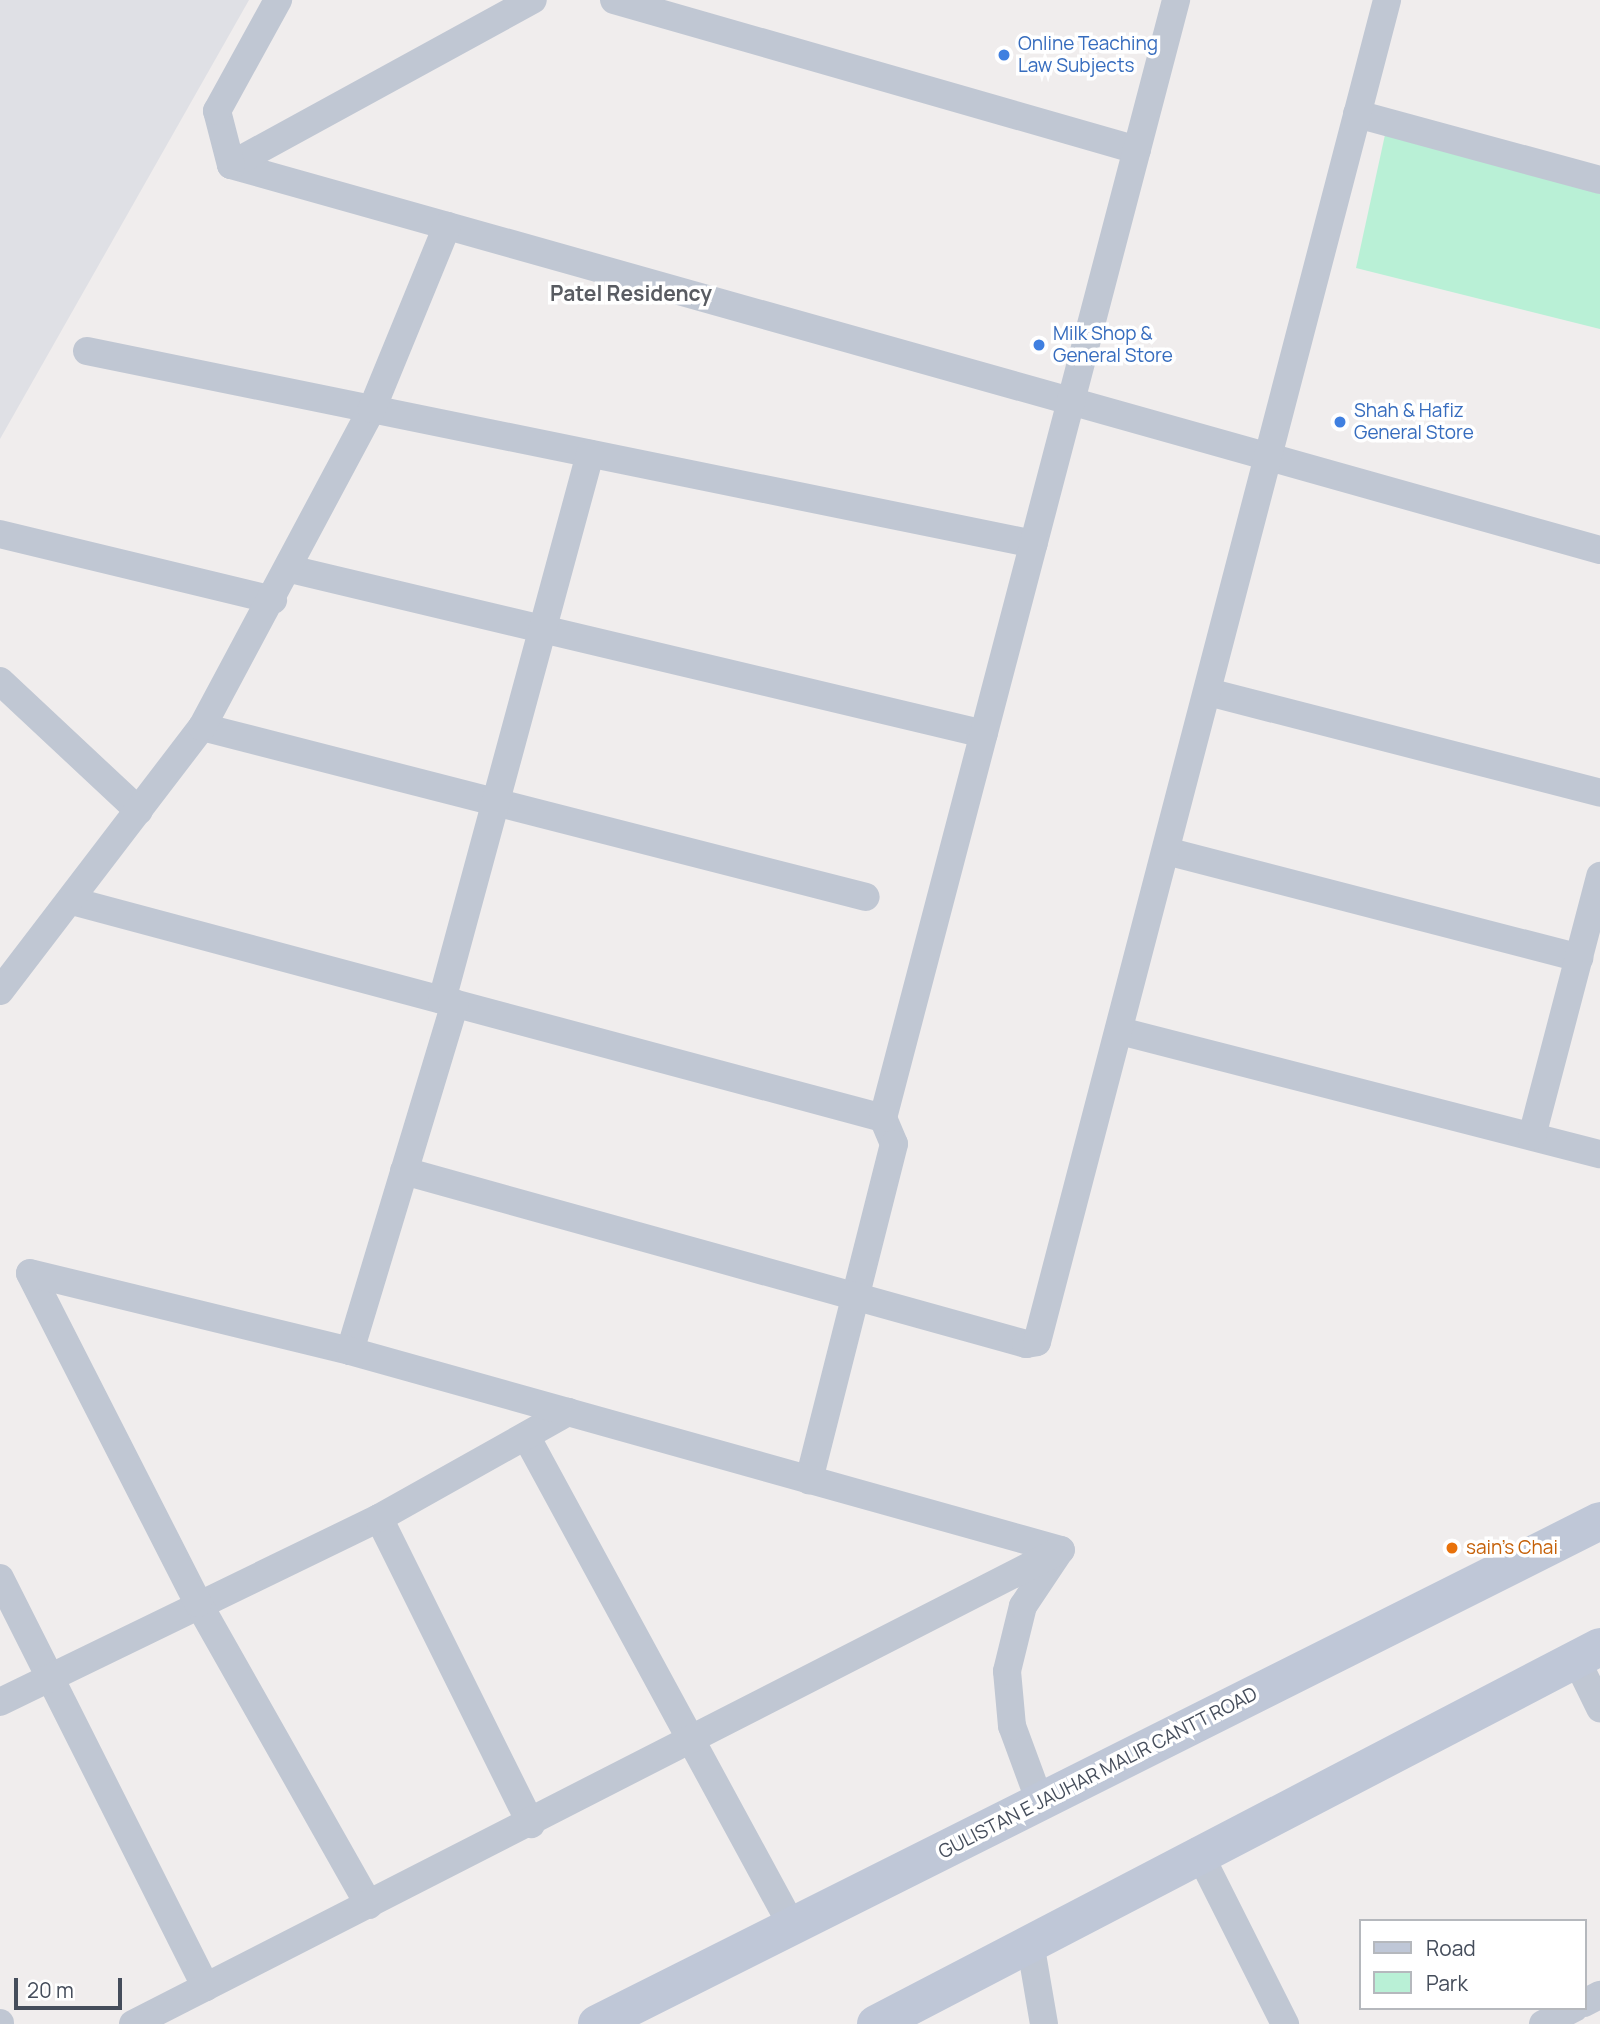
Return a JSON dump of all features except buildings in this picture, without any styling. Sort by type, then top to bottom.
[{"type":"main road","name":"GULISTAN E JAUHAR MALIR CANTT ROAD","points":[[597,2024],[1600,1521]]},
{"type":"main road","points":[[876,2024],[1031,1948],[1198,1851],[1588,1653]]},
{"type":"street","points":[[231,165],[217,111],[278,0]]},
{"type":"street","points":[[231,165],[533,0]]},
{"type":"street","points":[[614,0],[1137,150]]},
{"type":"street","points":[[809,1479],[894,1144],[883,1118],[1176,0]]},
{"type":"street","points":[[404,1171],[853,1298],[1026,1344],[1037,1342],[1387,0]]},
{"type":"street","points":[[1357,114],[1600,180]]},
{"type":"street","points":[[231,165],[1600,550]]},
{"type":"street","points":[[6,972],[72,901],[202,727],[290,569],[372,409],[447,226]]},
{"type":"street","points":[[87,351],[1034,544]]},
{"type":"street","points":[[350,1351],[404,1171],[449,1002],[496,802],[590,454]]},
{"type":"street","points":[[0,534],[273,600]]},
{"type":"street","points":[[290,569],[541,634],[984,734]]},
{"type":"street","points":[[0,681],[139,811]]},
{"type":"street","points":[[1208,692],[1600,793]]},
{"type":"street","points":[[202,727],[866,897]]},
{"type":"street","points":[[1166,851],[1579,958]]},
{"type":"street","points":[[1532,1136],[1600,876]]},
{"type":"street","points":[[72,901],[883,1118]]},
{"type":"street","points":[[1119,1031],[1600,1154]]},
{"type":"street","points":[[369,1905],[198,1603],[30,1273],[350,1351],[1061,1550]]},
{"type":"street","points":[[0,1702],[198,1603],[379,1518],[568,1412]]},
{"type":"street","points":[[526,1436],[694,1741],[792,1926]]},
{"type":"street","points":[[379,1518],[531,1824]]},
{"type":"street","points":[[133,2024],[694,1741],[1061,1550]]},
{"type":"street","points":[[1040,1802],[1012,1726],[1007,1671],[1023,1606],[1061,1550]]},
{"type":"street","points":[[0,1578],[206,1987]]},
{"type":"street","points":[[1588,1653],[1600,1708]]},
{"type":"street","points":[[1198,1851],[1285,2024]]},
{"type":"street","points":[[1031,1948],[1044,2024]]},
{"type":"street","points":[[1543,2024],[1570,2010]]},
{"type":"shaded area","points":[[0,0],[249,0],[0,439]]},
{"type":"green space","points":[[1388,121],[1600,171],[1600,329],[1356,268]]},
{"type":"place","name":"Online Teaching Law Subjects","points":[[1004,55]]},
{"type":"place","name":"Milk Shop & General Store","points":[[1039,345]]},
{"type":"place","name":"Shah & Hafiz General Store","points":[[1340,422]]},
{"type":"place","name":"sain's Chai","points":[[1452,1548]]},
{"type":"district","name":"Patel Residency","points":[[631,293]]}]
